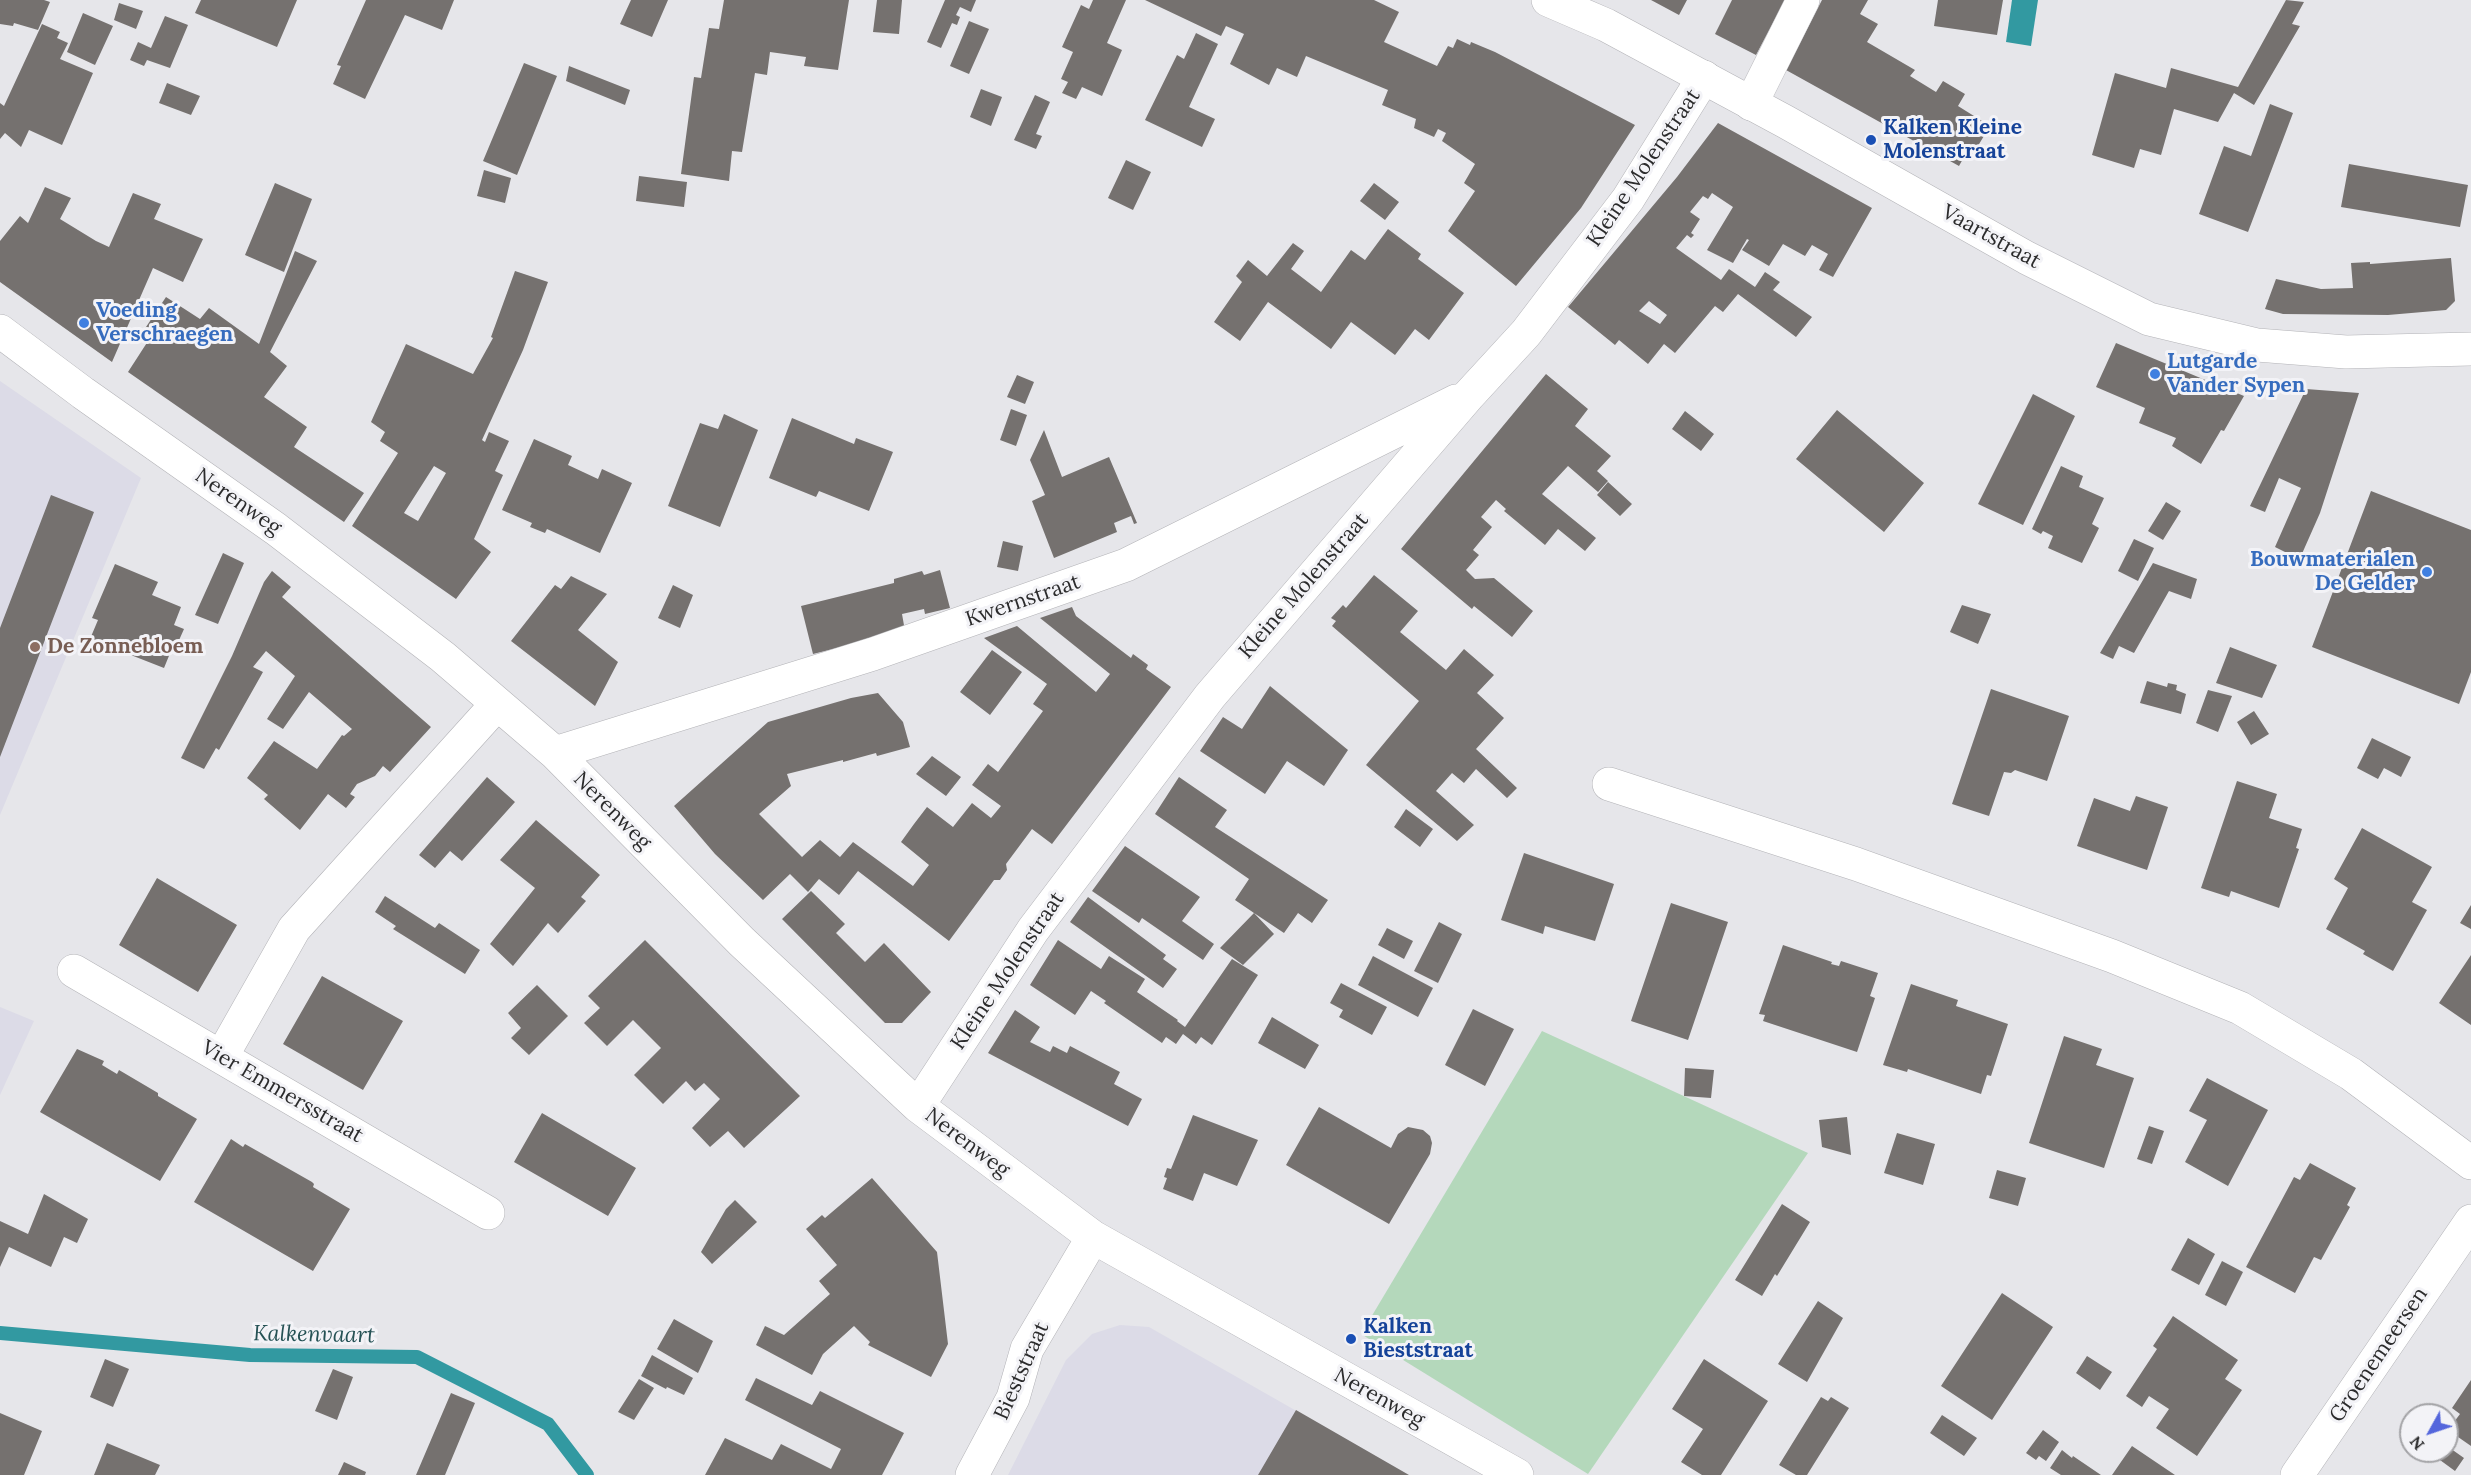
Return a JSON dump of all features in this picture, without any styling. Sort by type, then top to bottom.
[{"type":"street","name":"Vaartstraat","points":[[1548,0],[1606,25],[1704,77],[2027,258],[2149,319],[2257,345],[2346,352],[2471,349]]},
{"type":"street","points":[[1752,104],[1803,0]]},
{"type":"street","name":"Kleine Molenstraat","points":[[918,1106],[1033,930],[1210,696],[1469,395],[1526,333],[1628,199],[1704,77]]},
{"type":"street","name":"Nerenweg","points":[[0,331],[93,400],[276,529],[442,657],[555,753],[742,942],[918,1106],[1093,1238],[1517,1475]]},
{"type":"street","name":"Kwernstraat","points":[[555,753],[873,654],[1126,565],[1469,395]]},
{"type":"street","points":[[222,1056],[294,929],[497,704]]},
{"type":"street","points":[[1610,784],[1856,864],[2112,956],[2240,1008],[2351,1074],[2471,1163]]},
{"type":"street","name":"Vier Emmersstraat","points":[[74,971],[488,1214]]},
{"type":"street","name":"Groenemeersen","points":[[2298,1475],[2467,1229]]},
{"type":"street","name":"Bieststraat","points":[[972,1475],[1013,1398],[1027,1349],[1093,1238]]},
{"type":"shaded area","name":"De Zonnebloem","points":[[0,381],[141,478],[0,815]]},
{"type":"shaded area","points":[[0,1007],[34,1021],[0,1095]]},
{"type":"shaded area","points":[[1120,1325],[1149,1327],[1409,1475],[1008,1475],[1066,1360],[1092,1334]]},
{"type":"green space","points":[[1542,1031],[1808,1153],[1588,1474],[1361,1334]]},
{"type":"water","points":[[2012,0],[2038,0],[2031,46],[2006,42]]},
{"type":"building","points":[[0,0],[50,2],[38,30],[14,23],[13,26],[0,24]]},
{"type":"building","points":[[201,0],[297,0],[277,47],[195,13]]},
{"type":"building","points":[[366,0],[454,0],[442,30],[405,15],[365,99],[333,84],[341,66],[337,65]]},
{"type":"building","points":[[631,0],[668,0],[652,37],[620,24]]},
{"type":"building","points":[[724,0],[849,0],[838,70],[804,66],[806,57],[770,52],[767,75],[755,73],[742,152],[732,151],[729,181],[681,174],[694,77],[701,78],[709,28],[719,29]]},
{"type":"building","points":[[877,0],[902,0],[899,34],[873,32]]},
{"type":"building","points":[[945,0],[976,0],[971,12],[960,7],[956,15],[960,17],[957,25],[952,23],[941,48],[927,42]]},
{"type":"building","points":[[1093,0],[1126,0],[1107,43],[1122,50],[1102,96],[1082,87],[1076,99],[1062,93],[1068,82],[1061,79],[1073,52],[1062,47],[1081,5],[1089,9]]},
{"type":"building","points":[[1145,0],[1374,0],[1399,12],[1384,42],[1437,66],[1448,46],[1453,48],[1457,39],[1470,45],[1471,42],[1495,52],[1635,125],[1581,208],[1516,286],[1448,231],[1475,191],[1464,183],[1475,164],[1442,141],[1446,133],[1438,129],[1434,137],[1414,128],[1416,119],[1382,105],[1388,90],[1306,56],[1297,77],[1277,68],[1269,85],[1230,64],[1244,34],[1226,26],[1221,36]]},
{"type":"building","points":[[1651,0],[1687,0],[1679,15]]},
{"type":"building","points":[[1732,0],[1785,0],[1756,55],[1715,34]]},
{"type":"building","points":[[1822,0],[1868,0],[1860,14],[1878,24],[1867,42],[1915,70],[1910,76],[1936,92],[1943,81],[1965,94],[1958,106],[1990,126],[1970,159],[1964,157],[1959,166],[1786,70]]},
{"type":"building","points":[[1938,0],[2003,0],[1997,35],[1934,26]]},
{"type":"building","points":[[2286,0],[2304,2],[2292,24],[2300,26],[2254,105],[2234,93],[2218,122],[2174,109],[2161,155],[2140,149],[2134,168],[2092,155],[2115,73],[2166,88],[2171,68],[2238,87]]},
{"type":"building","points":[[119,3],[143,11],[136,29],[114,20]]},
{"type":"building","points":[[83,13],[113,26],[95,65],[67,52]]},
{"type":"building","points":[[165,16],[188,25],[170,68],[147,60],[144,66],[130,60],[138,42],[151,48]]},
{"type":"building","points":[[969,21],[989,29],[969,74],[950,66]]},
{"type":"building","points":[[42,24],[60,32],[57,38],[68,43],[60,59],[93,73],[62,145],[29,130],[21,147],[5,133],[0,139],[0,103],[4,106]]},
{"type":"building","points":[[1196,33],[1218,44],[1189,107],[1215,119],[1202,147],[1145,120],[1177,55],[1184,59]]},
{"type":"building","points":[[524,63],[557,76],[517,175],[483,161]]},
{"type":"building","points":[[569,66],[630,90],[625,105],[566,81]]},
{"type":"building","points":[[167,83],[200,96],[191,115],[159,103]]},
{"type":"building","points":[[981,89],[1002,97],[991,126],[970,117]]},
{"type":"building","points":[[1035,95],[1050,102],[1036,134],[1042,136],[1036,149],[1014,140]]},
{"type":"building","points":[[2270,104],[2293,113],[2248,232],[2199,214],[2224,146],[2251,156]]},
{"type":"building","points":[[1718,123],[1872,208],[1833,277],[1819,270],[1828,254],[1812,245],[1805,256],[1783,244],[1769,266],[1742,250],[1749,240],[1747,239],[1733,263],[1707,250],[1733,207],[1712,193],[1708,199],[1703,196],[1690,212],[1700,219],[1691,233],[1694,235],[1691,238],[1687,235],[1676,248],[1721,280],[1729,269],[1755,287],[1765,272],[1780,282],[1773,290],[1812,317],[1796,337],[1738,294],[1723,312],[1715,306],[1675,353],[1664,344],[1648,364],[1619,340],[1615,345],[1568,307],[1677,177]],"holes":[[[1649,301],[1667,315],[1660,324],[1639,311]]]},
{"type":"building","points":[[1126,160],[1151,172],[1133,210],[1108,198]]},
{"type":"building","points":[[2349,164],[2468,185],[2460,227],[2341,207]]},
{"type":"building","points":[[484,170],[511,178],[505,203],[477,196]]},
{"type":"building","points":[[639,176],[687,182],[684,207],[636,201]]},
{"type":"building","points":[[275,183],[312,199],[284,272],[245,255]]},
{"type":"building","points":[[1374,183],[1399,202],[1385,220],[1360,201]]},
{"type":"building","points":[[45,187],[71,198],[60,219],[109,247],[133,193],[161,204],[154,219],[203,239],[183,282],[153,268],[112,362],[0,282],[0,241],[20,216],[28,223]]},
{"type":"building","points":[[1388,229],[1421,254],[1418,259],[1464,293],[1429,340],[1415,329],[1395,355],[1351,322],[1331,349],[1268,302],[1240,341],[1214,322],[1242,282],[1236,276],[1248,260],[1267,276],[1293,243],[1304,251],[1291,269],[1321,292],[1351,250],[1365,260]]},
{"type":"building","points":[[295,251],[317,261],[270,352],[287,366],[264,397],[307,427],[294,447],[364,493],[344,522],[128,372],[150,338],[142,333],[166,297],[200,319],[209,308],[259,344]]},
{"type":"building","points":[[2451,258],[2455,301],[2446,310],[2388,315],[2283,314],[2265,309],[2276,279],[2321,289],[2353,288],[2351,263],[2370,262],[2370,264]]},
{"type":"building","points":[[515,271],[548,282],[523,350],[482,440],[485,442],[489,432],[509,441],[495,471],[503,475],[474,539],[491,552],[456,599],[352,526],[398,453],[380,441],[385,432],[371,422],[406,344],[473,374],[493,338],[491,337]],"holes":[[[434,466],[446,473],[418,521],[404,513]]]},
{"type":"building","points":[[2116,343],[2244,396],[2224,431],[2221,430],[2201,464],[2172,446],[2176,438],[2139,423],[2145,408],[2096,387]]},
{"type":"building","points":[[1546,374],[1588,409],[1575,426],[1611,456],[1597,471],[1608,481],[1598,492],[1568,466],[1542,494],[1596,538],[1585,551],[1558,529],[1545,545],[1504,511],[1506,509],[1496,500],[1481,517],[1492,527],[1473,550],[1479,555],[1466,570],[1475,579],[1494,578],[1533,611],[1512,637],[1474,606],[1472,609],[1401,549]]},
{"type":"building","points":[[1017,375],[1034,382],[1025,404],[1007,397]]},
{"type":"building","points":[[2306,389],[2359,393],[2320,513],[2297,565],[2282,558],[2285,552],[2275,547],[2301,488],[2279,478],[2265,512],[2250,506]]},
{"type":"building","points":[[2033,394],[2075,416],[2023,525],[1978,504]]},
{"type":"building","points":[[1011,409],[1027,415],[1016,446],[1000,440]]},
{"type":"building","points":[[1837,410],[1924,483],[1884,532],[1796,459]]},
{"type":"building","points":[[1685,411],[1714,434],[1701,451],[1672,429]]},
{"type":"building","points":[[724,414],[758,430],[720,527],[668,506],[700,423],[718,429]]},
{"type":"building","points":[[792,418],[854,444],[856,438],[893,452],[869,511],[819,491],[816,497],[769,478]]},
{"type":"building","points":[[1044,430],[1062,477],[1109,457],[1137,523],[1134,524],[1131,516],[1114,523],[1117,532],[1054,558],[1032,501],[1045,495],[1030,460]]},
{"type":"building","points":[[534,439],[572,456],[568,465],[598,479],[602,469],[632,483],[600,553],[547,529],[545,533],[530,527],[532,523],[502,510]]},
{"type":"building","points":[[2061,466],[2083,476],[2079,487],[2104,498],[2092,524],[2099,528],[2082,563],[2048,548],[2053,536],[2043,531],[2041,534],[2032,529]]},
{"type":"building","points":[[1608,482],[1632,504],[1620,516],[1597,495]]},
{"type":"building","points":[[2371,491],[2471,530],[2471,672],[2459,704],[2312,647]]},
{"type":"building","points":[[51,495],[94,512],[0,757],[0,628]]},
{"type":"building","points":[[2166,502],[2181,511],[2163,540],[2148,531]]},
{"type":"building","points":[[2134,539],[2154,548],[2138,581],[2118,571]]},
{"type":"building","points":[[1003,541],[1023,546],[1018,571],[997,567]]},
{"type":"building","points":[[223,553],[244,563],[218,624],[195,615]]},
{"type":"building","points":[[2153,563],[2197,579],[2191,599],[2169,591],[2134,653],[2119,646],[2113,659],[2100,653]]},
{"type":"building","points":[[115,564],[158,582],[152,595],[181,607],[174,625],[184,629],[176,647],[173,646],[164,668],[90,639],[98,620],[92,618]]},
{"type":"building","points":[[940,570],[950,608],[925,614],[924,609],[902,614],[905,631],[813,654],[801,606],[894,583],[894,579],[922,571],[924,575]]},
{"type":"building","points":[[272,571],[291,587],[282,597],[431,727],[390,772],[383,766],[375,776],[357,784],[350,794],[355,797],[346,808],[328,794],[300,830],[264,799],[268,795],[247,778],[274,741],[317,769],[342,735],[344,736],[352,729],[309,692],[283,729],[267,719],[295,676],[266,651],[253,667],[263,672],[219,750],[216,748],[204,769],[181,758],[232,656],[264,582]]},
{"type":"building","points":[[1374,575],[1418,611],[1400,632],[1446,670],[1464,649],[1494,675],[1477,693],[1504,718],[1476,749],[1517,788],[1507,798],[1476,769],[1464,783],[1452,773],[1436,791],[1474,825],[1457,841],[1366,765],[1419,701],[1332,626],[1336,621],[1331,618],[1343,605],[1346,608]]},
{"type":"building","points":[[571,576],[607,594],[578,630],[618,662],[595,706],[511,641],[555,585],[561,589]]},
{"type":"building","points":[[673,585],[693,595],[680,628],[658,618]]},
{"type":"building","points":[[1962,605],[1991,614],[1978,644],[1950,632]]},
{"type":"building","points":[[1072,607],[1076,616],[1131,658],[1133,654],[1148,665],[1146,669],[1171,687],[1052,844],[1032,829],[1006,864],[1007,870],[1000,880],[994,880],[949,941],[858,871],[839,895],[819,879],[808,892],[790,874],[763,900],[715,854],[674,806],[768,722],[851,698],[878,693],[903,722],[910,747],[787,774],[791,786],[759,814],[802,857],[820,840],[840,857],[853,842],[913,886],[929,865],[901,842],[914,824],[927,807],[953,827],[972,803],[991,818],[1001,806],[972,785],[988,764],[998,772],[1043,711],[1033,704],[1047,684],[984,638],[1017,626],[1096,692],[1110,674],[1040,618]]},
{"type":"building","points":[[2230,647],[2277,665],[2262,698],[2216,683]]},
{"type":"building","points":[[992,650],[1022,672],[990,715],[960,692]]},
{"type":"building","points":[[2147,681],[2167,687],[2168,683],[2177,685],[2176,690],[2186,694],[2181,714],[2140,703]]},
{"type":"building","points":[[1270,686],[1348,750],[1324,786],[1287,761],[1265,794],[1200,751],[1223,717],[1242,729]]},
{"type":"building","points":[[1991,689],[2069,716],[2047,781],[2015,770],[2011,773],[2004,772],[1989,816],[1952,804]]},
{"type":"building","points":[[2208,690],[2232,696],[2218,732],[2196,723]]},
{"type":"building","points":[[2254,711],[2269,734],[2251,745],[2237,722]]},
{"type":"building","points":[[2372,738],[2411,757],[2401,777],[2384,768],[2378,779],[2357,768]]},
{"type":"building","points":[[932,756],[961,777],[946,796],[916,774]]},
{"type":"building","points":[[487,777],[515,802],[462,861],[450,851],[435,868],[419,855]]},
{"type":"building","points":[[1179,777],[1227,810],[1215,827],[1328,900],[1312,923],[1298,913],[1284,933],[1235,900],[1249,879],[1155,814]]},
{"type":"building","points":[[2237,781],[2277,794],[2269,818],[2302,829],[2296,848],[2299,849],[2279,908],[2231,891],[2229,897],[2201,888]]},
{"type":"building","points":[[2136,796],[2168,807],[2147,870],[2077,846],[2094,798],[2130,811]]},
{"type":"building","points":[[1406,809],[1433,829],[1420,847],[1394,827]]},
{"type":"building","points":[[536,820],[600,875],[581,897],[586,901],[558,933],[548,923],[513,966],[490,944],[535,888],[500,860]]},
{"type":"building","points":[[2362,828],[2432,867],[2412,902],[2427,910],[2393,971],[2363,954],[2365,951],[2326,929],[2348,888],[2334,879]]},
{"type":"building","points":[[1125,846],[1200,897],[1182,921],[1214,944],[1203,960],[1142,918],[1139,923],[1092,891]]},
{"type":"building","points":[[1524,853],[1614,884],[1595,941],[1545,926],[1543,934],[1501,920]]},
{"type":"building","points":[[157,878],[237,925],[198,992],[119,945]]},
{"type":"building","points":[[811,891],[845,924],[836,933],[865,962],[884,943],[931,992],[902,1023],[885,1023],[782,919]]},
{"type":"building","points":[[385,896],[435,928],[439,923],[480,950],[465,974],[393,929],[396,926],[375,912]]},
{"type":"building","points":[[1088,897],[1166,955],[1163,959],[1177,969],[1163,988],[1070,922]]},
{"type":"building","points":[[1671,903],[1728,922],[1688,1040],[1631,1021]]},
{"type":"building","points":[[2471,905],[2471,929],[2460,923]]},
{"type":"building","points":[[1254,913],[1274,934],[1243,965],[1220,948]]},
{"type":"building","points":[[1439,922],[1462,934],[1438,983],[1414,971]]},
{"type":"building","points":[[1387,928],[1413,941],[1404,959],[1378,945]]},
{"type":"building","points":[[645,940],[800,1096],[744,1148],[728,1131],[710,1147],[692,1128],[720,1099],[704,1083],[695,1091],[686,1081],[663,1104],[634,1075],[661,1048],[633,1020],[607,1046],[584,1023],[600,1008],[588,996]]},
{"type":"building","points":[[1058,940],[1101,969],[1109,956],[1145,979],[1137,992],[1185,1027],[1232,959],[1258,975],[1212,1045],[1201,1037],[1196,1044],[1183,1034],[1176,1044],[1166,1037],[1162,1043],[1104,1003],[1106,1001],[1091,991],[1075,1015],[1030,985]]},
{"type":"building","points":[[1783,945],[1832,962],[1831,964],[1839,966],[1841,961],[1878,973],[1870,996],[1875,998],[1857,1052],[1763,1021],[1765,1015],[1759,1014]]},
{"type":"building","points":[[2471,955],[2471,1025],[2439,1003]]},
{"type":"building","points":[[1373,956],[1433,988],[1418,1017],[1358,985]]},
{"type":"building","points":[[322,976],[403,1021],[363,1090],[283,1044]]},
{"type":"building","points":[[1341,983],[1387,1007],[1372,1035],[1339,1017],[1343,1010],[1330,1003]]},
{"type":"building","points":[[1911,984],[1958,1000],[1956,1006],[2008,1024],[1991,1076],[1987,1075],[1981,1094],[1908,1069],[1907,1072],[1883,1065]]},
{"type":"building","points":[[537,985],[568,1016],[529,1055],[511,1038],[521,1028],[508,1013]]},
{"type":"building","points":[[1473,1009],[1514,1029],[1485,1086],[1445,1065]]},
{"type":"building","points":[[1015,1010],[1040,1027],[1030,1042],[1050,1052],[1053,1046],[1067,1053],[1070,1046],[1120,1072],[1114,1084],[1142,1099],[1128,1126],[988,1053]]},
{"type":"building","points":[[1272,1017],[1319,1045],[1305,1069],[1258,1043]]},
{"type":"building","points":[[2064,1036],[2102,1049],[2096,1065],[2134,1078],[2104,1168],[2029,1143]]},
{"type":"building","points":[[77,1049],[104,1061],[102,1065],[117,1074],[119,1070],[197,1119],[160,1181],[40,1112]]},
{"type":"building","points":[[1685,1068],[1714,1070],[1711,1098],[1684,1096]]},
{"type":"building","points":[[2207,1078],[2268,1110],[2228,1186],[2185,1162],[2207,1120],[2189,1111]]},
{"type":"building","points":[[1319,1107],[1391,1148],[1398,1134],[1408,1127],[1423,1130],[1430,1136],[1432,1143],[1430,1154],[1389,1224],[1286,1165]]},
{"type":"building","points":[[542,1113],[636,1168],[608,1216],[514,1162]]},
{"type":"building","points":[[1193,1115],[1258,1140],[1237,1186],[1204,1173],[1193,1201],[1163,1189],[1167,1178],[1164,1177],[1167,1168],[1171,1169]]},
{"type":"building","points":[[1847,1117],[1851,1155],[1822,1147],[1819,1120]]},
{"type":"building","points":[[2149,1126],[2164,1131],[2152,1164],[2137,1159]]},
{"type":"building","points":[[1897,1133],[1935,1144],[1923,1185],[1884,1173]]},
{"type":"building","points":[[231,1139],[243,1147],[245,1144],[312,1182],[313,1187],[350,1209],[313,1271],[194,1202]]},
{"type":"building","points":[[2310,1163],[2356,1188],[2347,1205],[2350,1207],[2321,1260],[2314,1257],[2295,1293],[2246,1267],[2294,1177],[2300,1180]]},
{"type":"building","points":[[1997,1170],[2026,1178],[2018,1206],[1989,1198]]},
{"type":"building","points":[[872,1178],[937,1252],[948,1344],[931,1377],[868,1345],[870,1342],[854,1326],[823,1354],[812,1375],[756,1345],[765,1326],[784,1335],[830,1294],[819,1281],[837,1265],[806,1229],[822,1215],[825,1218]]},
{"type":"building","points":[[44,1194],[88,1219],[77,1243],[64,1237],[51,1267],[9,1247],[0,1267],[0,1221],[28,1234]]},
{"type":"building","points":[[735,1200],[757,1222],[712,1264],[701,1252],[726,1209]]},
{"type":"building","points":[[1782,1204],[1810,1222],[1762,1296],[1735,1280]]},
{"type":"building","points":[[2188,1238],[2215,1254],[2199,1285],[2171,1270]]},
{"type":"building","points":[[2222,1261],[2243,1272],[2226,1306],[2205,1295]]},
{"type":"building","points":[[2002,1293],[2053,1327],[1992,1420],[1941,1386]]},
{"type":"building","points":[[1818,1301],[1843,1318],[1807,1382],[1778,1364]]},
{"type":"building","points":[[2173,1316],[2238,1360],[2225,1379],[2242,1390],[2197,1456],[2156,1428],[2169,1409],[2149,1396],[2142,1407],[2126,1396],[2157,1349],[2153,1346]]},
{"type":"building","points":[[674,1319],[713,1341],[698,1373],[657,1349]]},
{"type":"building","points":[[652,1355],[693,1378],[684,1395],[641,1376]]},
{"type":"building","points":[[2087,1356],[2112,1372],[2100,1390],[2076,1373]]},
{"type":"building","points":[[105,1359],[129,1369],[113,1407],[90,1397]]},
{"type":"building","points":[[1704,1359],[1768,1401],[1721,1475],[1702,1475],[1681,1462],[1703,1429],[1672,1409]]},
{"type":"building","points":[[333,1369],[353,1377],[337,1420],[315,1411]]},
{"type":"building","points":[[756,1378],[812,1405],[820,1391],[904,1433],[882,1475],[705,1475],[725,1438],[772,1460],[781,1444],[831,1469],[841,1449],[745,1400]]},
{"type":"building","points":[[639,1379],[654,1388],[634,1420],[618,1412]]},
{"type":"building","points":[[2471,1380],[2471,1446],[2459,1438],[2459,1403],[2455,1403]]},
{"type":"building","points":[[451,1393],[475,1403],[445,1475],[416,1475]]},
{"type":"building","points":[[1821,1397],[1828,1401],[1831,1397],[1849,1408],[1807,1475],[1796,1475],[1779,1465]]},
{"type":"building","points":[[1296,1410],[1409,1475],[1258,1475]]},
{"type":"building","points":[[0,1413],[42,1431],[24,1475],[0,1475]]},
{"type":"building","points":[[1942,1415],[1977,1438],[1964,1456],[1930,1433]]},
{"type":"building","points":[[2043,1430],[2059,1442],[2046,1461],[2039,1456],[2036,1460],[2026,1453]]},
{"type":"building","points":[[107,1443],[160,1465],[155,1475],[94,1475]]},
{"type":"building","points":[[2132,1446],[2175,1475],[2112,1475]]},
{"type":"building","points":[[2062,1450],[2101,1475],[2061,1475],[2050,1468]]},
{"type":"building","points":[[2459,1454],[2464,1458],[2455,1471],[2444,1463],[2459,1463]]},
{"type":"building","points":[[344,1462],[366,1472],[365,1475],[338,1475]]},
{"type":"waterway","name":"Kalkenvaart","points":[[0,1333],[250,1355],[417,1357],[548,1424],[587,1475]]},
{"type":"place","name":"Kalken Kleine Molenstraat","points":[[1871,140]]},
{"type":"place","name":"Voeding Verschraegen","points":[[84,323]]},
{"type":"place","name":"Lutgarde Vander Sypen","points":[[2155,374]]},
{"type":"place","name":"Bouwmaterialen De Gelder","points":[[2427,572]]},
{"type":"place","name":"De Zonnebloem","points":[[35,647]]},
{"type":"place","name":"Kalken Bieststraat","points":[[1351,1339]]}]
